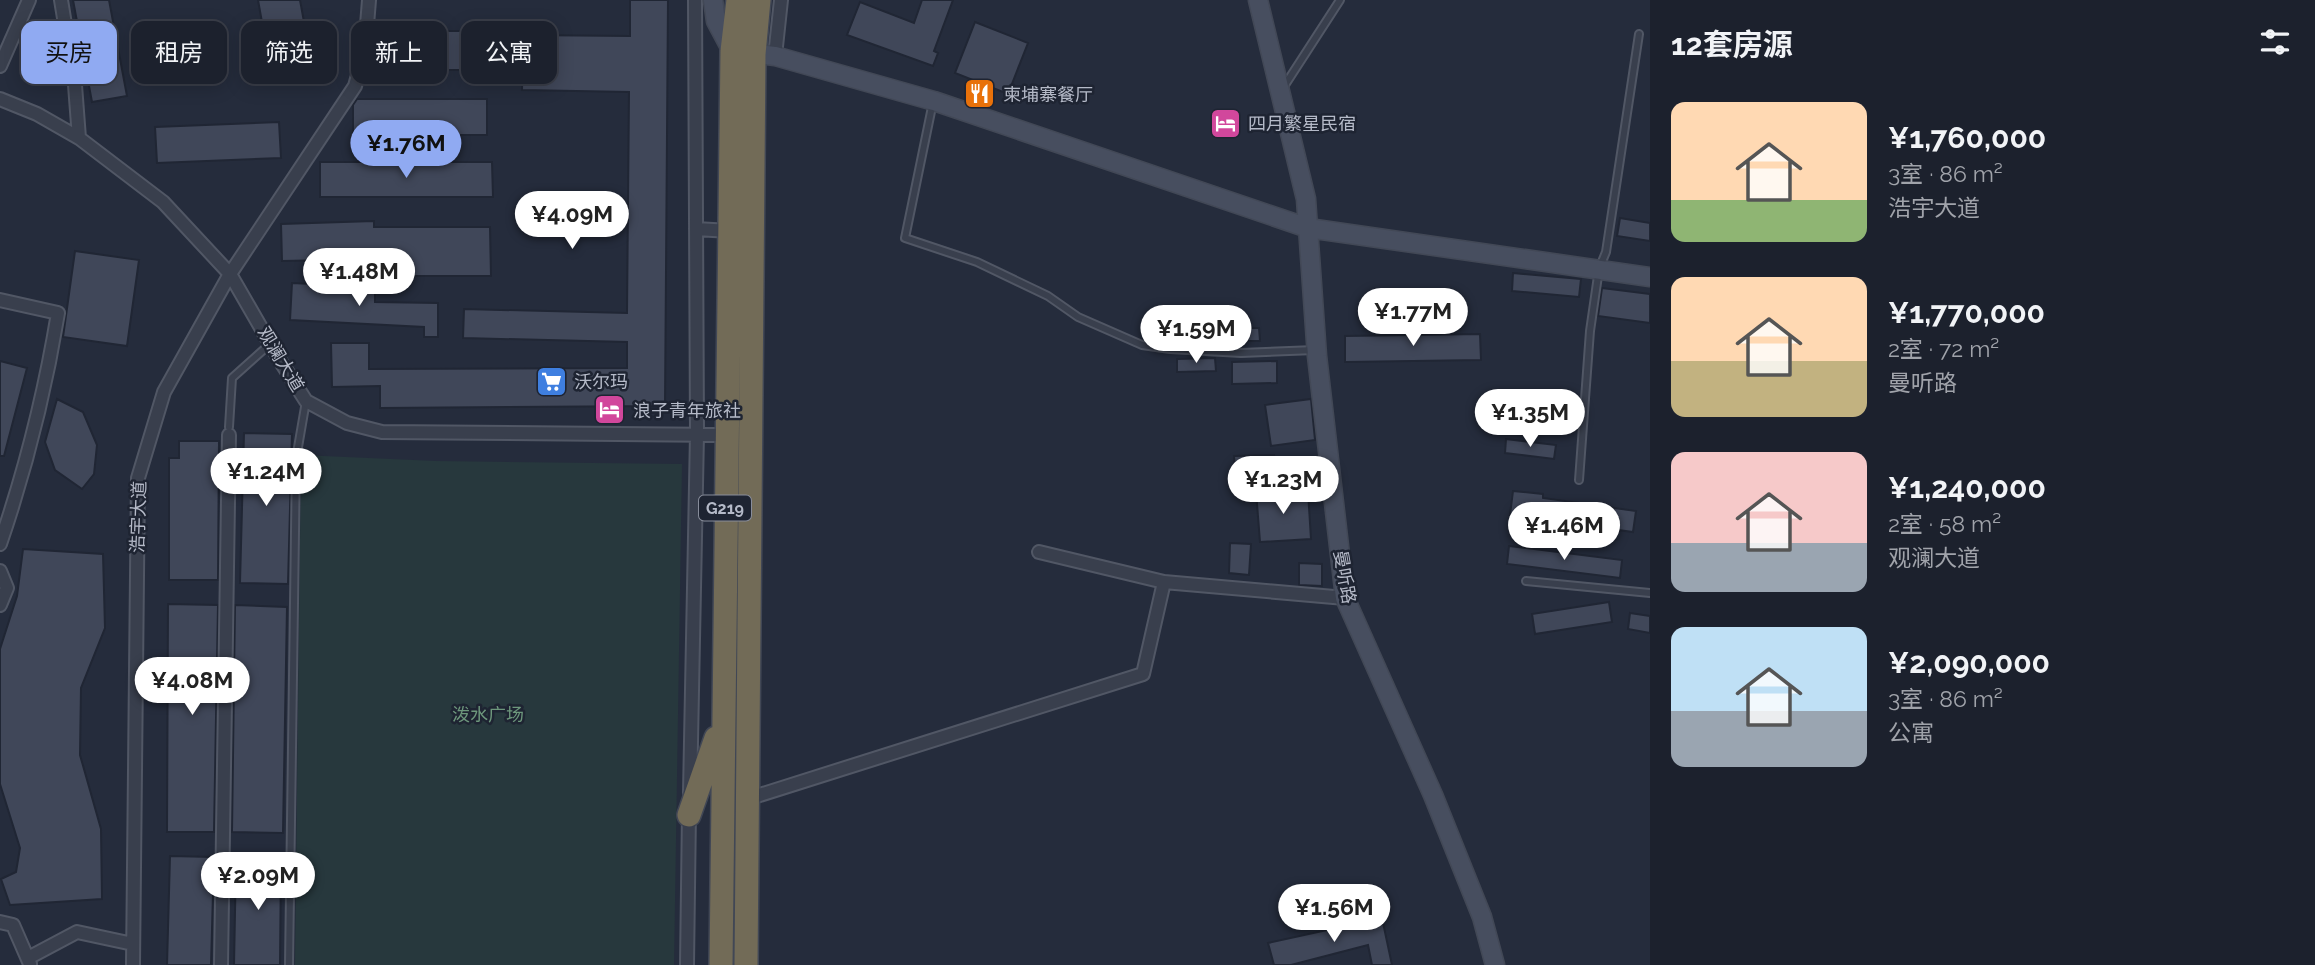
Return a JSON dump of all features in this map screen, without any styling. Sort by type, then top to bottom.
[{"type":"highway","points":[[753,54],[759,0]]},
{"type":"highway","points":[[736,3],[753,54]]},
{"type":"highway","name":"G219","points":[[721,965],[730,231],[753,54]]},
{"type":"highway","name":"G219","points":[[746,965],[753,54]]},
{"type":"highway","points":[[690,815],[723,719]]},
{"type":"street","points":[[0,66],[29,0]]},
{"type":"street","points":[[61,0],[75,85],[79,138]]},
{"type":"street","name":"浩宇大道","points":[[133,965],[138,478],[164,392],[230,274],[355,86],[365,50],[369,0]]},
{"type":"street","points":[[687,965],[697,434],[695,0]]},
{"type":"street","points":[[713,0],[716,21],[753,54],[933,101],[1308,228],[1650,277]]},
{"type":"street","points":[[753,54],[780,0]]},
{"type":"street","name":"曼听路","points":[[1258,0],[1306,199],[1317,351],[1345,598],[1433,795],[1482,918],[1495,965]]},
{"type":"street","name":"观澜大道","points":[[0,99],[37,114],[79,138],[163,202],[230,274],[306,401],[347,423],[382,432],[726,435]]},
{"type":"street","points":[[696,229],[730,231]]},
{"type":"street","points":[[0,300],[58,313],[46,383],[19,487],[5,516],[0,544]]},
{"type":"street","points":[[221,965],[229,431]]},
{"type":"street","points":[[1039,552],[1164,582],[1345,598]]},
{"type":"street","points":[[0,571],[8,588],[0,605]]},
{"type":"street","points":[[747,799],[1143,674],[1164,582]]},
{"type":"street","points":[[0,922],[13,925],[29,961],[77,932],[133,944]]},
{"type":"lane","points":[[1280,92],[1339,0]]},
{"type":"lane","points":[[1579,480],[1590,331],[1599,269],[1606,252],[1639,34]]},
{"type":"lane","points":[[933,101],[905,238],[977,262],[1048,296],[1078,317],[1142,345],[1241,353],[1317,351]]},
{"type":"lane","points":[[229,431],[232,378],[271,344]]},
{"type":"lane","points":[[289,965],[296,459],[306,401]]},
{"type":"lane","points":[[1526,581],[1650,593]]},
{"type":"green space","name":"泼水广场","points":[[301,455],[436,461],[682,464],[674,965],[295,965]]},
{"type":"building","points":[[73,0],[109,0],[113,21],[77,21]]},
{"type":"building","points":[[258,0],[300,0],[304,21],[262,21]]},
{"type":"building","points":[[630,0],[668,0],[665,406],[380,408],[380,386],[332,387],[331,343],[369,343],[369,369],[627,368],[627,342],[463,338],[464,309],[627,313],[629,92],[522,90],[522,84],[557,84],[557,35],[630,36]]},
{"type":"building","points":[[922,0],[953,0],[934,51],[938,53],[933,66],[847,35],[860,2],[914,23]]},
{"type":"building","points":[[975,22],[1028,43],[1008,94],[955,73]]},
{"type":"building","points":[[447,31],[461,31],[461,70],[447,70]]},
{"type":"building","points":[[117,43],[127,96],[92,102],[89,84],[117,84]]},
{"type":"building","points":[[357,99],[487,99],[487,135],[353,135],[353,105]]},
{"type":"building","points":[[279,122],[281,158],[157,163],[155,127]]},
{"type":"building","points":[[320,162],[492,162],[493,197],[320,197]]},
{"type":"building","points":[[1620,218],[1650,223],[1650,241],[1617,236]]},
{"type":"building","points":[[374,221],[374,227],[490,227],[491,276],[379,276],[379,259],[282,261],[281,224]]},
{"type":"building","points":[[75,251],[139,260],[127,346],[63,337]]},
{"type":"building","points":[[1513,273],[1581,279],[1579,297],[1512,291]]},
{"type":"building","points":[[292,283],[375,287],[375,302],[438,303],[438,337],[424,337],[424,327],[290,320]]},
{"type":"building","points":[[1602,288],[1650,294],[1650,323],[1598,316]]},
{"type":"building","points":[[1228,328],[1259,328],[1260,341],[1228,341]]},
{"type":"building","points":[[1480,334],[1481,360],[1345,362],[1345,336]]},
{"type":"building","points":[[1215,358],[1216,371],[1177,372],[1177,359]]},
{"type":"building","points":[[0,361],[27,368],[4,456],[0,456]]},
{"type":"building","points":[[1277,361],[1277,383],[1232,384],[1232,362]]},
{"type":"building","points":[[57,399],[83,412],[97,445],[94,474],[82,489],[55,470],[45,442]]},
{"type":"building","points":[[1311,399],[1315,440],[1271,446],[1265,405]]},
{"type":"building","points":[[244,433],[292,434],[288,584],[240,583]]},
{"type":"building","points":[[1506,439],[1556,445],[1554,459],[1505,453]]},
{"type":"building","points":[[179,441],[219,441],[218,580],[169,580],[169,458],[179,458]]},
{"type":"building","points":[[1274,455],[1275,470],[1235,471],[1234,456]]},
{"type":"building","points":[[1256,491],[1308,491],[1311,539],[1260,542]]},
{"type":"building","points":[[1513,491],[1636,511],[1633,532],[1510,515]]},
{"type":"building","points":[[1230,543],[1251,544],[1249,575],[1229,573]]},
{"type":"building","points":[[1509,546],[1622,560],[1620,578],[1507,564]]},
{"type":"building","points":[[23,549],[103,554],[105,628],[81,688],[80,755],[101,829],[102,899],[10,905],[1,879],[16,872],[20,848],[0,784],[0,649],[17,596]]},
{"type":"building","points":[[1299,563],[1322,564],[1322,586],[1299,585]]},
{"type":"building","points":[[1609,602],[1612,622],[1535,634],[1532,614]]},
{"type":"building","points":[[168,604],[218,605],[214,832],[167,832]]},
{"type":"building","points":[[235,605],[287,607],[283,833],[232,832]]},
{"type":"building","points":[[1630,613],[1650,616],[1650,633],[1628,629]]},
{"type":"building","points":[[170,856],[214,857],[211,965],[167,965]]},
{"type":"building","points":[[236,859],[281,860],[280,965],[234,965]]},
{"type":"building","points":[[1382,918],[1392,965],[1372,965],[1368,945],[1291,965],[1274,965],[1268,943]]},
{"type":"place","name":"柬埔寨餐厅","points":[[980,94]]},
{"type":"place","name":"四月繁星民宿","points":[[1225,123]]},
{"type":"place","name":"沃尔玛","points":[[551,381]]},
{"type":"place","name":"浪子青年旅社","points":[[610,410]]}]
